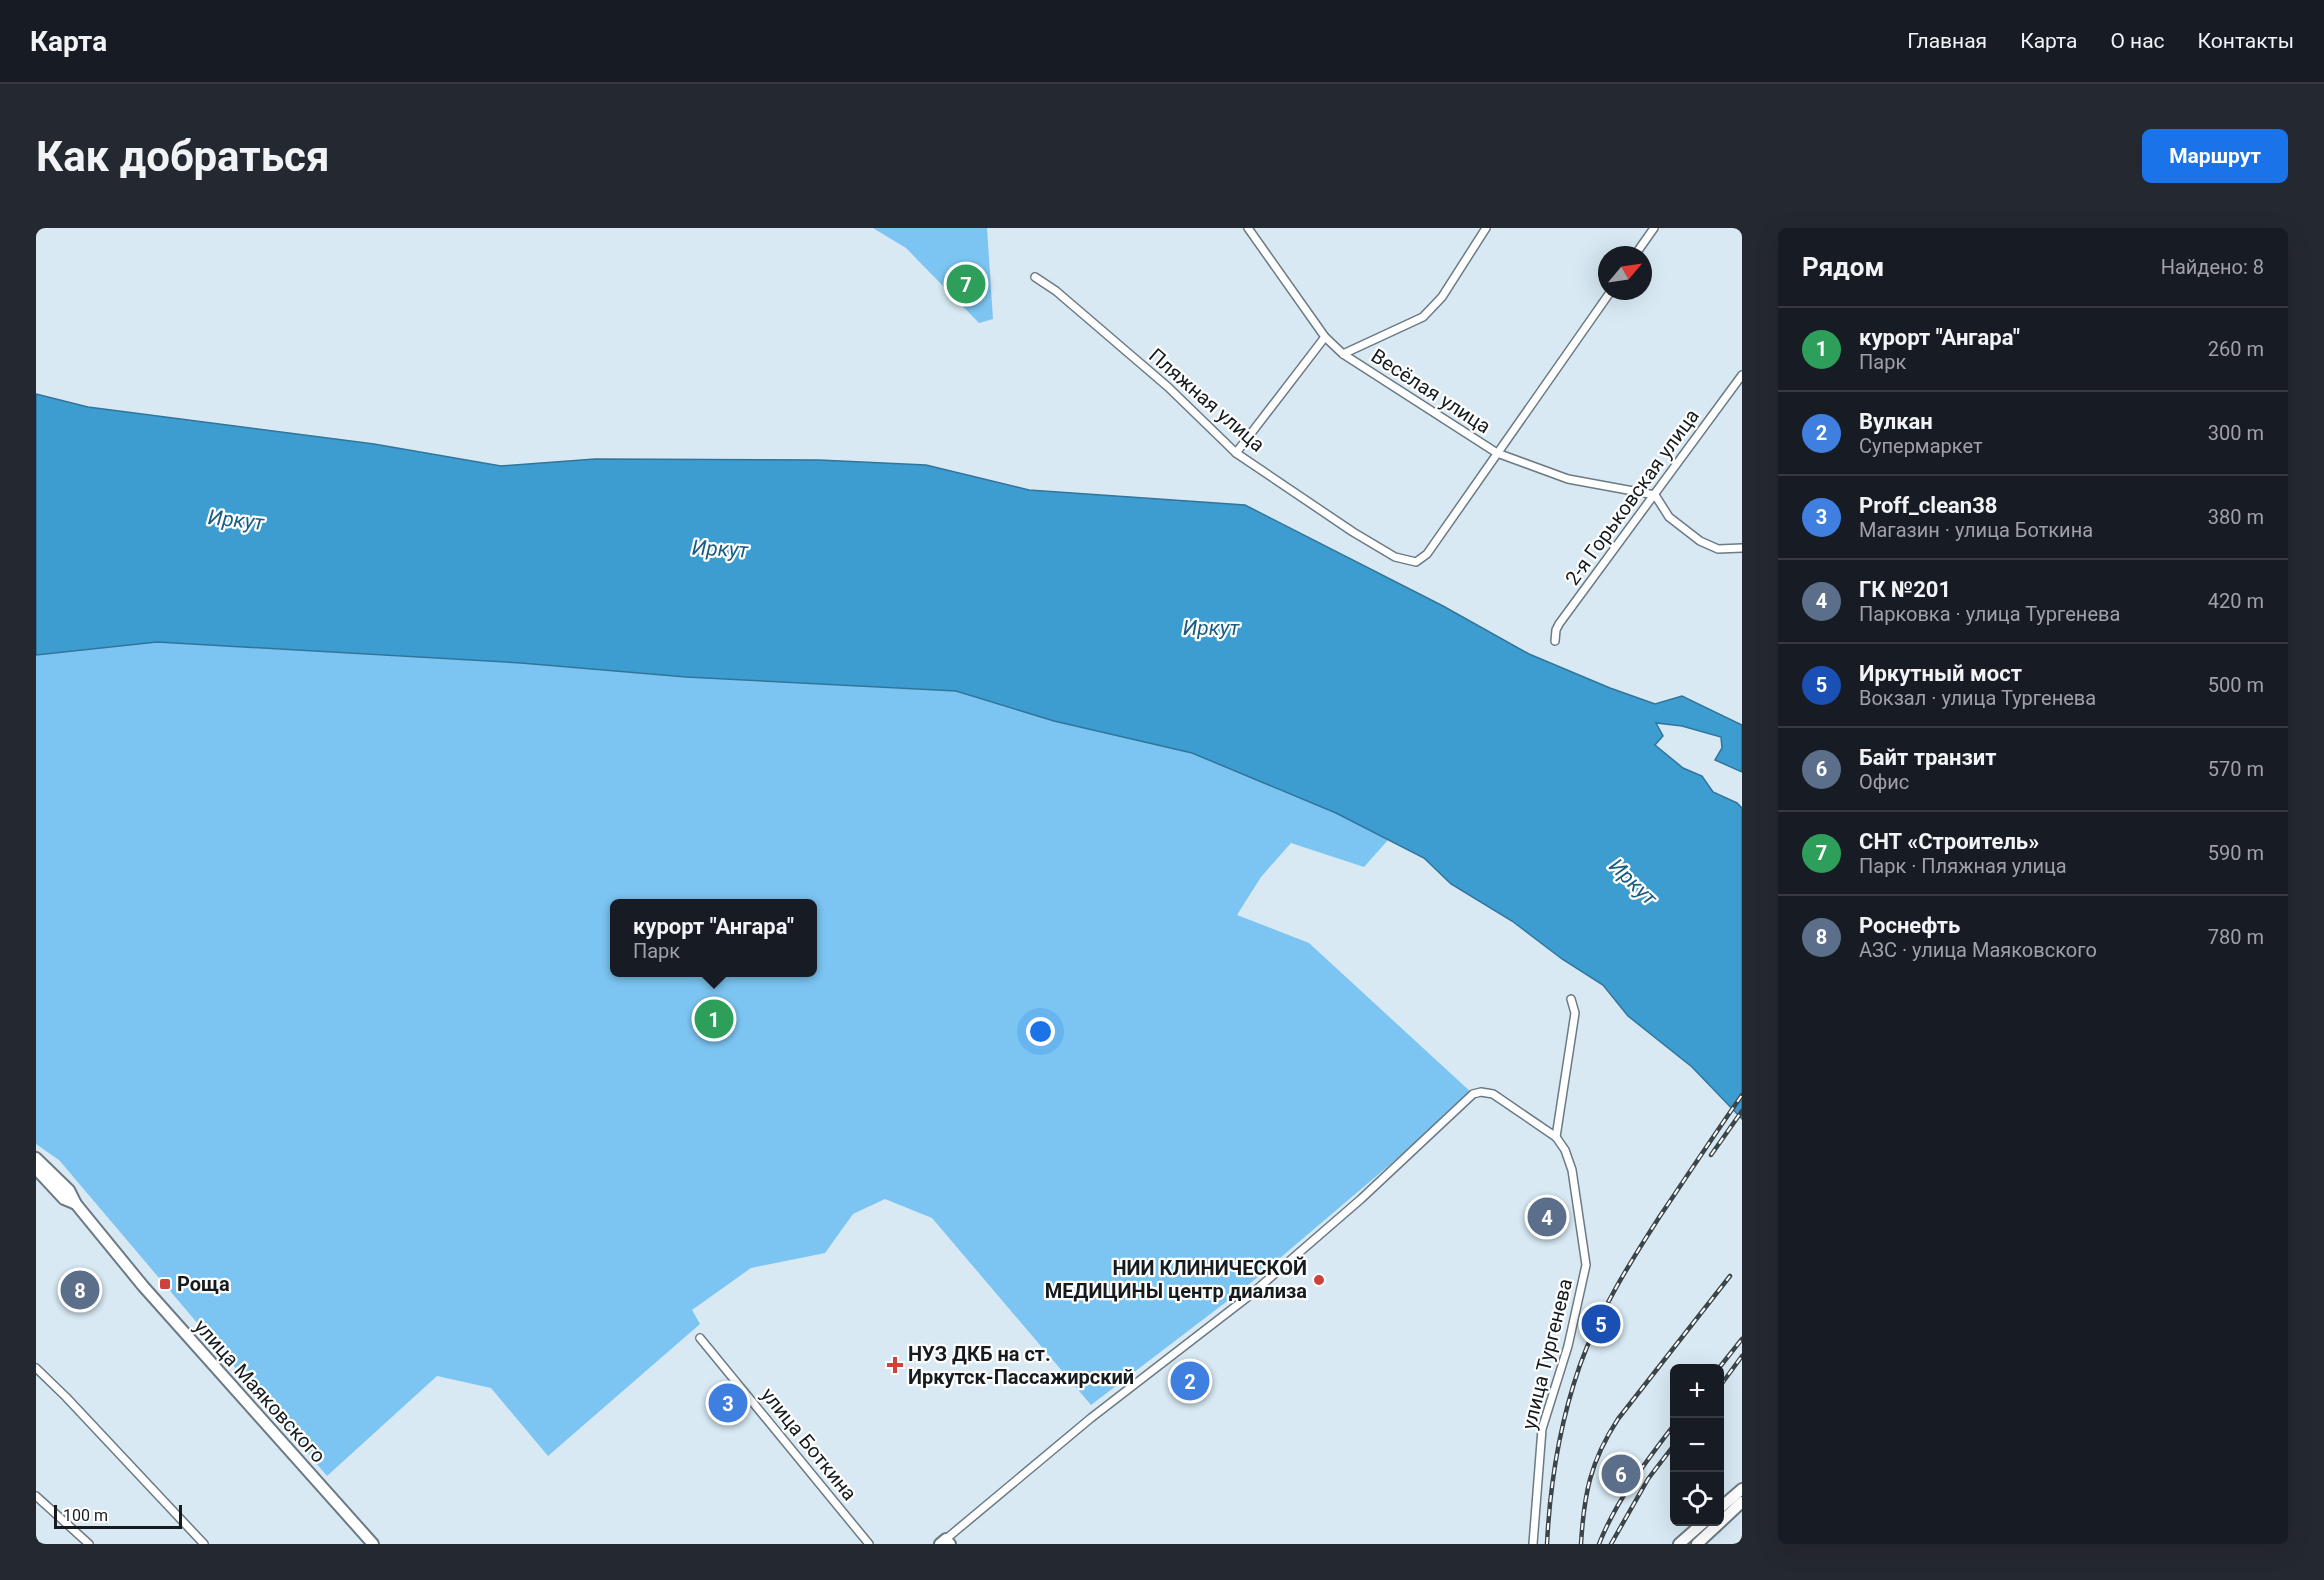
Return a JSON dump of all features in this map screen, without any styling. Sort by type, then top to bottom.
[{"type":"main road","name":"улица Маяковского","points":[[36,1158],[69,1190],[76,1204],[143,1286],[373,1544]]},
{"type":"main road","name":"улица Маяковского","points":[[36,1169],[64,1199],[76,1204]]},
{"type":"main road","points":[[1724,1504],[1742,1489]]},
{"type":"main road","points":[[1697,1544],[1742,1502]]},
{"type":"main road","points":[[1679,1544],[1699,1526]]},
{"type":"street","name":"Весёлая улица","points":[[1248,228],[1325,337],[1343,354],[1497,453],[1568,479],[1655,495]]},
{"type":"street","points":[[1343,354],[1423,316],[1442,297],[1486,228]]},
{"type":"street","points":[[1641,246],[1654,228]]},
{"type":"street","name":"Пляжная улица","points":[[1035,277],[1056,291],[1168,387],[1236,453],[1353,532],[1395,557],[1416,562],[1427,554],[1497,453]]},
{"type":"street","points":[[1497,453],[1605,300]]},
{"type":"street","points":[[1236,453],[1325,337]]},
{"type":"street","name":"2-я Горьковская улица","points":[[1555,640],[1559,624],[1742,375]]},
{"type":"street","points":[[1655,495],[1669,517],[1700,541],[1718,549],[1742,548]]},
{"type":"street","points":[[945,1542],[1091,1418],[1249,1296],[1361,1199],[1473,1094],[1481,1092],[1493,1094],[1556,1137],[1575,1013],[1571,999]]},
{"type":"street","name":"улица Тургенева","points":[[1533,1544],[1542,1429],[1568,1346],[1586,1265],[1572,1170],[1565,1150],[1556,1137]]},
{"type":"street","name":"улица Боткина","points":[[700,1338],[869,1544]]},
{"type":"street","points":[[36,1368],[204,1544]]},
{"type":"street","points":[[36,1496],[89,1544]]},
{"type":"shaded area","points":[[873,228],[987,228],[993,319],[979,323],[906,248]]},
{"type":"shaded area","points":[[157,642],[521,663],[686,677],[956,691],[1054,721],[1192,753],[1336,813],[1388,840],[1364,867],[1291,843],[1261,877],[1237,915],[1309,943],[1473,1094],[1247,1286],[1091,1405],[932,1218],[885,1199],[853,1214],[825,1253],[751,1268],[692,1310],[700,1324],[548,1456],[491,1388],[437,1376],[327,1476],[59,1160],[36,1144],[36,655]]},
{"type":"water","name":"Иркут","points":[[36,394],[88,407],[374,444],[501,466],[595,459],[819,460],[926,465],[1029,490],[1245,505],[1443,606],[1529,654],[1655,704],[1682,696],[1742,725],[1742,772],[1715,760],[1722,748],[1721,737],[1682,726],[1656,723],[1663,736],[1655,745],[1683,768],[1702,776],[1713,792],[1737,803],[1742,808],[1742,1119],[1692,1067],[1628,1016],[1603,985],[1562,959],[1512,921],[1451,884],[1424,858],[1336,813],[1192,753],[1054,721],[956,691],[686,677],[521,663],[157,642],[36,655]]},
{"type":"railway","points":[[1547,1544],[1553,1476],[1562,1431],[1573,1387],[1588,1345],[1605,1307],[1637,1252],[1742,1095]]},
{"type":"railway","points":[[1711,1155],[1742,1111]]},
{"type":"railway","points":[[1581,1544],[1584,1509],[1590,1479],[1608,1435],[1618,1419],[1730,1276]]},
{"type":"railway","points":[[1722,1364],[1742,1339]]},
{"type":"railway","points":[[1724,1381],[1742,1356]]},
{"type":"railway","points":[[1599,1544],[1623,1497],[1670,1430]]},
{"type":"railway","points":[[1611,1544],[1648,1479],[1670,1450]]},
{"type":"place","name":"СНТ «Строитель»","points":[[966,284]]},
{"type":"place","name":"курорт \"Ангара\"","points":[[714,1019]]},
{"type":"place","name":"ГК №201","points":[[1547,1217]]},
{"type":"place","name":"НИИ КЛИНИЧЕСКОЙ МЕДИЦИНЫ центр диализа","points":[[1319,1280]]},
{"type":"place","name":"Роща","points":[[165,1284]]},
{"type":"place","name":"Роснефть","points":[[80,1290]]},
{"type":"place","name":"Иркутный мост","points":[[1601,1324]]},
{"type":"place","name":"НУЗ ДКБ на ст. Иркутск-Пассажирский","points":[[895,1365]]},
{"type":"place","name":"Вулкан","points":[[1190,1381]]},
{"type":"place","name":"Proff_clean38","points":[[728,1403]]},
{"type":"place","name":"Байт транзит","points":[[1621,1474]]}]
